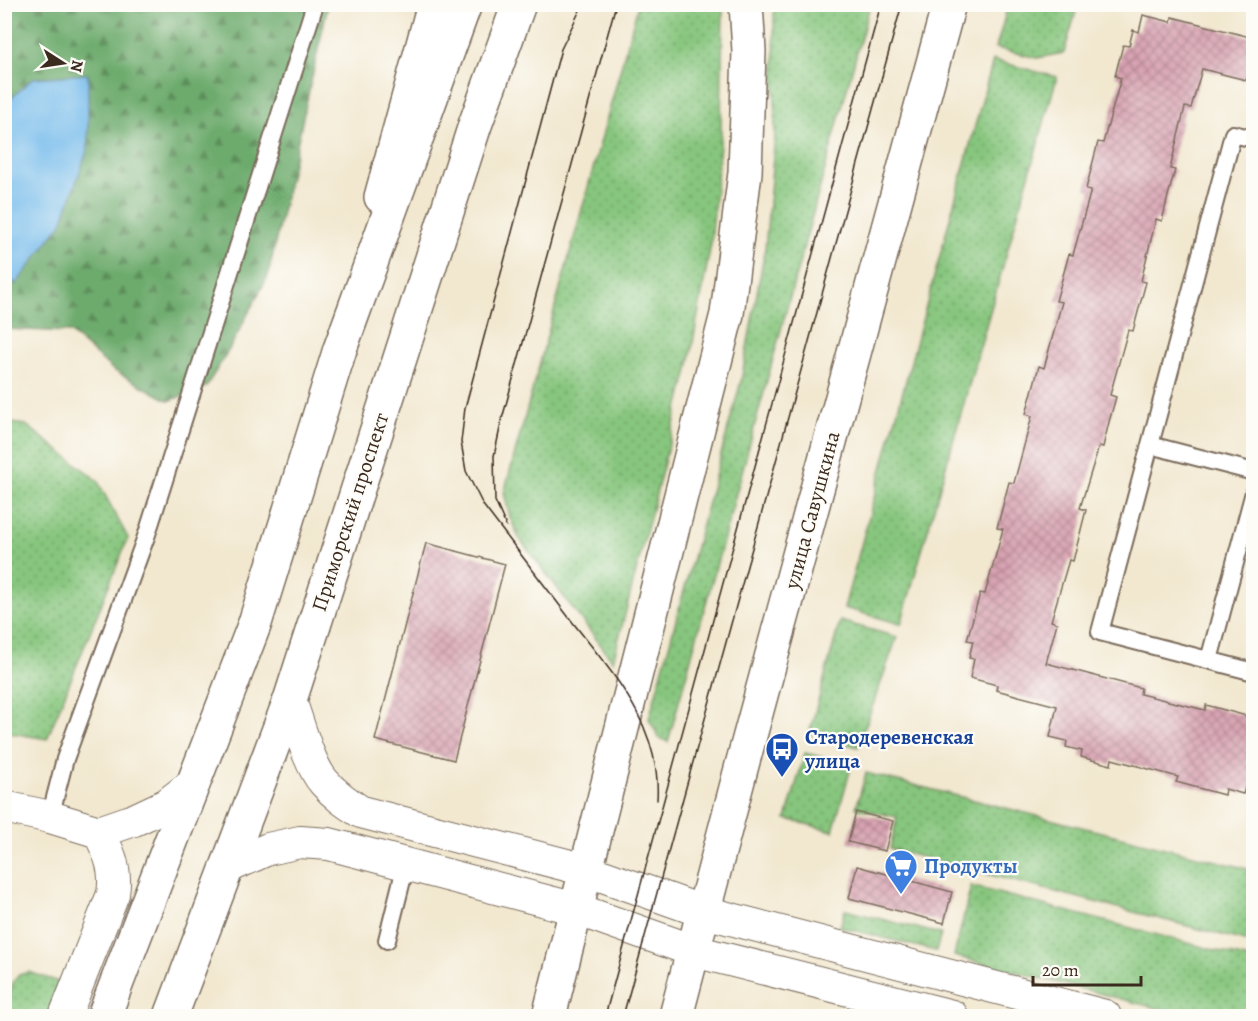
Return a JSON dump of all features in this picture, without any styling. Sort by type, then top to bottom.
[{"type":"main road","points":[[104,1017],[255,622],[340,349],[434,4]]},
{"type":"main road","points":[[340,349],[465,4]]},
{"type":"main road","name":"Приморский проспект","points":[[171,1017],[290,700],[475,125],[519,4]]},
{"type":"main road","points":[[549,1017],[727,314],[745,173],[749,51],[746,4]]},
{"type":"main road","name":"улица Савушкина","points":[[676,1017],[949,4]]},
{"type":"street","points":[[290,700],[311,758],[322,780],[340,798],[361,812],[586,870],[704,912],[1105,1017]]},
{"type":"street","points":[[4,807],[50,817],[99,832],[134,820],[166,805],[194,783]]},
{"type":"street","points":[[65,1017],[113,894],[116,877],[109,853],[99,832]]},
{"type":"street","points":[[226,868],[268,849],[300,842],[329,844],[576,909],[693,951],[952,1017]]},
{"type":"lane","points":[[50,817],[65,759],[147,534],[315,4]]},
{"type":"lane","points":[[1254,139],[1233,134],[1100,632],[1254,672]]},
{"type":"lane","points":[[1150,445],[1254,472]]},
{"type":"lane","points":[[1209,660],[1254,492]]},
{"type":"lane","points":[[387,940],[406,864]]},
{"type":"green space","points":[[5,5],[328,5],[268,276],[230,348],[206,387],[169,401],[113,370],[70,332],[5,329],[5,273],[15,284],[88,75],[33,78],[5,104]]},
{"type":"green space","points":[[638,5],[723,5],[721,133],[711,244],[688,370],[613,661],[519,538],[510,517],[504,493]]},
{"type":"green space","points":[[774,5],[870,5],[668,742],[659,738],[649,719],[741,381],[765,249],[775,134]]},
{"type":"green space","points":[[1008,5],[1078,5],[1064,53],[1037,58],[996,48]]},
{"type":"green space","points":[[993,60],[1057,77],[901,624],[844,608]]},
{"type":"green space","points":[[4,422],[26,425],[97,480],[128,538],[47,739],[5,732]]},
{"type":"green space","points":[[840,621],[897,637],[858,747],[809,734]]},
{"type":"green space","points":[[805,753],[852,764],[833,831],[786,819]]},
{"type":"green space","points":[[866,773],[1253,870],[1253,943],[890,849],[897,817],[856,808]]},
{"type":"green space","points":[[971,886],[1253,960],[1253,1016],[1187,1016],[954,956]]},
{"type":"green space","points":[[845,910],[941,934],[936,951],[840,927]]},
{"type":"green space","points":[[29,972],[59,982],[47,1016],[5,1016],[13,982],[19,975]]},
{"type":"water","points":[[88,74],[88,148],[62,223],[16,284],[5,273],[5,104],[33,78]]},
{"type":"building","points":[[1143,15],[1171,22],[1172,17],[1254,38],[1254,82],[1202,69],[1191,108],[1185,107],[1170,169],[1175,170],[1162,221],[1156,219],[1141,281],[1146,282],[1133,331],[1128,330],[1110,395],[1116,397],[1103,447],[1099,446],[1080,508],[1086,510],[1073,561],[1069,560],[1051,621],[1057,623],[1046,663],[1141,688],[1140,694],[1205,710],[1206,705],[1254,718],[1254,790],[1245,788],[1243,794],[1225,789],[1224,795],[1176,782],[1178,777],[1112,759],[1111,765],[1081,757],[1082,751],[1066,747],[1067,741],[1050,737],[1057,706],[996,690],[997,685],[970,678],[974,659],[969,658],[973,641],[967,640],[980,593],[985,594],[1003,529],[997,528],[1009,482],[1014,483],[1032,416],[1026,414],[1039,366],[1044,368],[1062,302],[1056,301],[1069,254],[1073,255],[1091,190],[1086,189],[1098,142],[1103,143],[1121,78],[1115,76],[1123,45],[1129,46],[1133,30],[1139,32]]},
{"type":"building","points":[[426,543],[505,564],[454,760],[375,740]]},
{"type":"building","points":[[856,812],[893,821],[885,851],[848,842]]},
{"type":"building","name":"Продукты","points":[[857,866],[952,892],[944,923],[849,898]]},
{"type":"tram line","points":[[583,4],[561,49],[465,408],[461,442],[466,471],[483,505],[616,678],[630,700],[651,747],[656,773],[657,800]]},
{"type":"tram line","points":[[506,526],[495,501],[494,456],[502,419],[616,4]]},
{"type":"tram line","points":[[605,1016],[881,4]]},
{"type":"tram line","points":[[623,1016],[902,4]]},
{"type":"place","name":"Стародеревенская улица","points":[[782,778]]},
{"type":"place","name":"Продукты","points":[[901,895]]}]
